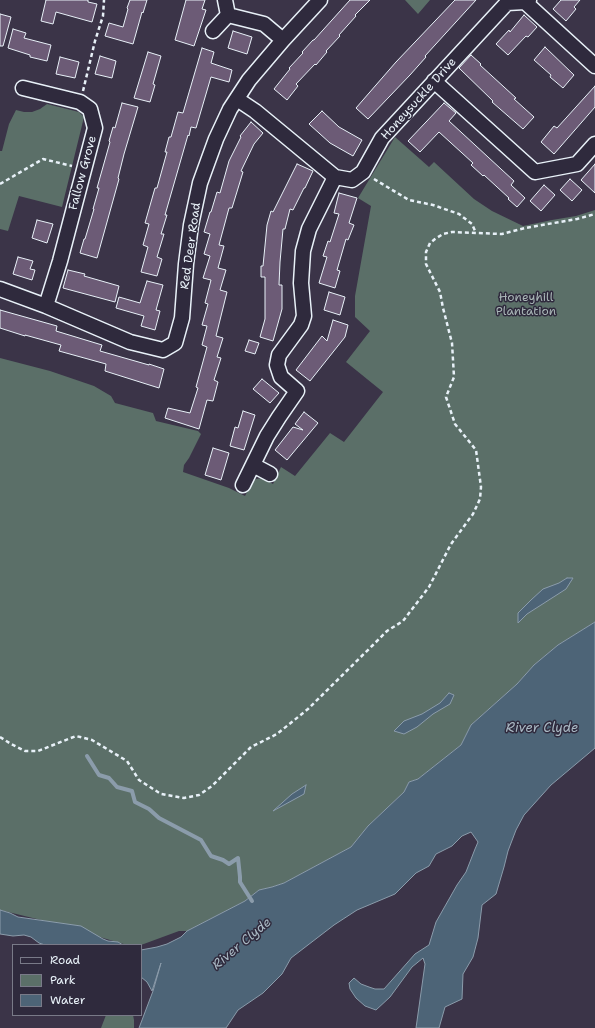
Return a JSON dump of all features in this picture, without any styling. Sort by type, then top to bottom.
[{"type":"street","points":[[225,0],[228,15]]},
{"type":"street","name":"Red Deer Road","points":[[0,290],[46,306],[130,342],[163,350],[175,343],[182,318],[186,264],[191,225],[200,183],[216,139],[230,109],[249,80],[320,0]]},
{"type":"street","points":[[527,1],[595,66]]},
{"type":"street","name":"Honeysuckle Drive","points":[[363,172],[382,138],[507,3],[527,1]]},
{"type":"street","points":[[214,31],[228,15]]},
{"type":"street","points":[[228,15],[264,24],[283,40]]},
{"type":"street","points":[[434,81],[536,172],[577,164],[595,144]]},
{"type":"street","points":[[23,88],[80,102]]},
{"type":"street","points":[[237,99],[335,177],[352,180],[363,172]]},
{"type":"street","name":"Fallow Grove","points":[[46,306],[60,261],[95,128],[90,109],[80,102]]},
{"type":"street","points":[[243,485],[266,436],[297,392],[281,377],[277,365],[279,355],[301,325],[304,316],[301,283],[303,251],[309,229],[335,177]]},
{"type":"street","points":[[253,465],[270,474]]},
{"type":"path","points":[[80,102],[95,41],[103,16],[104,0]]},
{"type":"path","points":[[0,184],[43,159],[84,169]]},
{"type":"path","points":[[363,172],[409,200],[433,205],[459,214],[472,224],[476,233]]},
{"type":"path","points":[[0,737],[25,751],[38,751],[76,736],[92,740],[127,761],[139,780],[161,794],[184,798],[200,795],[212,786],[251,747],[277,734],[308,709],[387,631],[403,621],[430,587],[451,544],[473,514],[480,499],[481,487],[476,450],[455,424],[446,397],[454,378],[452,343],[442,308],[440,292],[426,264],[426,252],[430,243],[443,234],[452,232],[502,234],[595,214]]},
{"type":"green space","points":[[405,0],[430,0],[418,14]]},
{"type":"green space","points":[[47,104],[79,112],[84,117],[62,207],[19,196],[8,231],[0,229],[0,151],[2,151],[9,124],[16,110],[32,112]]},
{"type":"green space","name":"Honeyhill Plantation","points":[[395,137],[429,167],[434,162],[474,199],[492,211],[523,226],[576,216],[595,210],[595,622],[558,645],[534,665],[517,684],[471,725],[461,745],[418,779],[409,782],[404,792],[368,826],[351,847],[284,883],[259,890],[245,901],[187,931],[179,931],[142,945],[124,944],[45,921],[0,910],[0,358],[50,371],[94,386],[111,396],[115,403],[153,413],[156,421],[198,431],[201,434],[184,465],[183,472],[229,488],[245,496],[252,482],[256,479],[262,478],[273,484],[281,467],[295,476],[330,433],[344,442],[383,392],[346,362],[370,331],[355,317],[355,296],[371,206],[358,198]]},
{"type":"green space","points":[[106,1016],[133,1016],[134,1028],[101,1028]]},
{"type":"water","points":[[567,578],[573,578],[566,589],[527,614],[518,623],[518,613],[531,600],[543,589],[559,583]]},
{"type":"water","name":"River Clyde","points":[[595,622],[595,748],[551,785],[524,815],[516,830],[508,851],[496,894],[482,905],[478,938],[473,957],[463,974],[462,999],[445,1007],[439,1028],[416,1028],[425,964],[423,958],[412,967],[390,997],[376,1010],[365,1006],[356,998],[350,989],[349,983],[354,978],[361,984],[369,987],[384,989],[415,954],[429,945],[436,922],[466,872],[478,842],[471,832],[462,836],[452,846],[436,854],[429,866],[416,873],[395,894],[357,910],[334,925],[291,958],[282,974],[263,993],[238,1010],[226,1028],[139,1028],[153,991],[161,963],[152,991],[147,982],[142,978],[142,950],[167,944],[181,937],[187,931],[245,901],[259,890],[284,883],[351,847],[368,826],[404,792],[409,782],[418,779],[461,745],[471,725],[517,684],[534,665],[558,645]]},
{"type":"water","points":[[449,693],[454,695],[450,704],[433,714],[417,727],[404,734],[394,731],[404,721],[422,714],[440,703]]},
{"type":"water","points":[[306,785],[304,794],[273,811],[292,794]]},
{"type":"water","points":[[0,910],[18,917],[81,926],[103,939],[121,944],[42,944],[31,937],[24,935],[13,936],[0,934]]},
{"type":"building","points":[[46,0],[88,0],[88,2],[97,4],[92,22],[56,12],[53,24],[41,21]]},
{"type":"building","points":[[130,0],[147,0],[133,44],[105,36],[109,23],[123,27]]},
{"type":"building","points":[[186,0],[205,0],[202,9],[206,10],[194,46],[175,40]]},
{"type":"building","points":[[350,0],[370,0],[355,15],[356,16],[316,65],[315,64],[296,84],[298,86],[287,100],[274,89],[290,69],[289,68],[303,53],[302,52]]},
{"type":"building","points":[[455,0],[476,0],[425,56],[426,57],[410,75],[368,119],[356,108],[396,62]]},
{"type":"building","points":[[561,0],[580,0],[574,7],[576,9],[566,21],[553,9]]},
{"type":"building","points":[[0,14],[11,17],[3,46],[0,46]]},
{"type":"building","points":[[524,15],[537,27],[508,55],[496,44],[509,30],[510,32]]},
{"type":"building","points":[[13,29],[26,33],[24,38],[51,45],[47,61],[30,57],[30,55],[8,48]]},
{"type":"building","points":[[233,31],[252,37],[247,54],[228,48]]},
{"type":"building","points":[[545,47],[574,75],[563,88],[534,60]]},
{"type":"building","points":[[202,48],[214,52],[211,63],[232,70],[229,82],[211,77],[196,128],[191,127],[189,136],[188,135],[165,215],[167,215],[161,234],[164,234],[157,257],[162,259],[157,276],[141,272],[148,247],[143,245],[149,224],[145,223],[155,188],[157,188],[167,152],[165,152],[169,137],[171,137],[178,112],[183,113]]},
{"type":"building","points":[[148,52],[161,56],[153,84],[155,85],[150,102],[134,98]]},
{"type":"building","points":[[471,55],[534,117],[523,129],[492,102],[493,101],[459,68]]},
{"type":"building","points":[[100,56],[116,61],[112,78],[95,74]]},
{"type":"building","points":[[60,57],[79,62],[75,78],[56,74]]},
{"type":"building","points":[[595,86],[595,107],[554,154],[541,142],[554,126],[557,128]]},
{"type":"building","points":[[122,103],[138,107],[97,258],[80,253],[94,209],[99,188],[97,188],[110,142],[109,141],[113,127],[115,128]]},
{"type":"building","points":[[444,103],[456,113],[449,121],[514,181],[511,185],[525,198],[517,207],[484,175],[483,176],[471,165],[473,163],[439,132],[420,152],[408,141]]},
{"type":"building","points":[[322,111],[339,127],[362,140],[353,156],[330,143],[309,124]]},
{"type":"building","points":[[251,122],[263,133],[254,144],[241,171],[243,172],[232,208],[229,208],[219,245],[224,246],[218,268],[226,270],[220,290],[227,292],[216,336],[223,338],[217,357],[221,358],[214,380],[218,382],[213,401],[207,400],[199,429],[165,418],[168,408],[190,413],[198,388],[196,387],[207,347],[202,345],[207,326],[202,325],[208,304],[205,303],[211,280],[203,278],[210,256],[204,254],[210,234],[204,232],[217,192],[220,193],[229,161],[241,137],[240,136]]},
{"type":"building","points":[[297,164],[313,171],[293,210],[290,209],[285,229],[283,229],[279,285],[282,285],[282,309],[273,341],[260,337],[265,319],[265,277],[261,277],[261,266],[263,266],[267,225],[271,211],[273,212]]},
{"type":"building","points":[[595,164],[595,193],[581,180]]},
{"type":"building","points":[[570,179],[582,190],[572,201],[560,190]]},
{"type":"building","points":[[544,185],[555,195],[541,211],[530,201]]},
{"type":"building","points":[[339,193],[357,198],[349,223],[354,225],[348,240],[346,239],[337,270],[340,271],[335,288],[319,283],[327,257],[323,256],[328,241],[330,242],[339,214],[334,213]]},
{"type":"building","points":[[37,220],[53,224],[47,243],[32,238]]},
{"type":"building","points":[[18,257],[33,261],[30,269],[35,270],[32,280],[13,274]]},
{"type":"building","points":[[68,270],[85,274],[84,276],[119,286],[115,302],[63,288]]},
{"type":"building","points":[[147,281],[163,285],[156,310],[160,311],[155,330],[141,326],[144,316],[116,308],[119,297],[140,303]]},
{"type":"building","points":[[329,292],[345,297],[340,315],[324,310]]},
{"type":"building","points":[[0,310],[57,326],[56,331],[102,345],[100,351],[164,369],[159,388],[105,371],[106,364],[59,351],[61,345],[0,328]]},
{"type":"building","points":[[333,320],[348,325],[345,337],[310,381],[296,370],[322,336],[327,341]]},
{"type":"building","points":[[249,340],[259,343],[255,354],[245,351]]},
{"type":"building","points":[[262,379],[279,393],[270,403],[253,389]]},
{"type":"building","points":[[243,411],[255,415],[244,450],[230,446],[235,427],[238,428]]},
{"type":"building","points":[[304,412],[318,423],[287,460],[275,450],[293,427],[303,430],[295,424]]},
{"type":"building","points":[[213,448],[229,453],[221,480],[205,475]]},
{"type":"waterway","points":[[87,756],[99,775],[109,778],[117,787],[132,791],[135,802],[149,809],[159,818],[201,840],[211,856],[223,860],[229,864],[238,858],[240,882],[252,901]]}]
